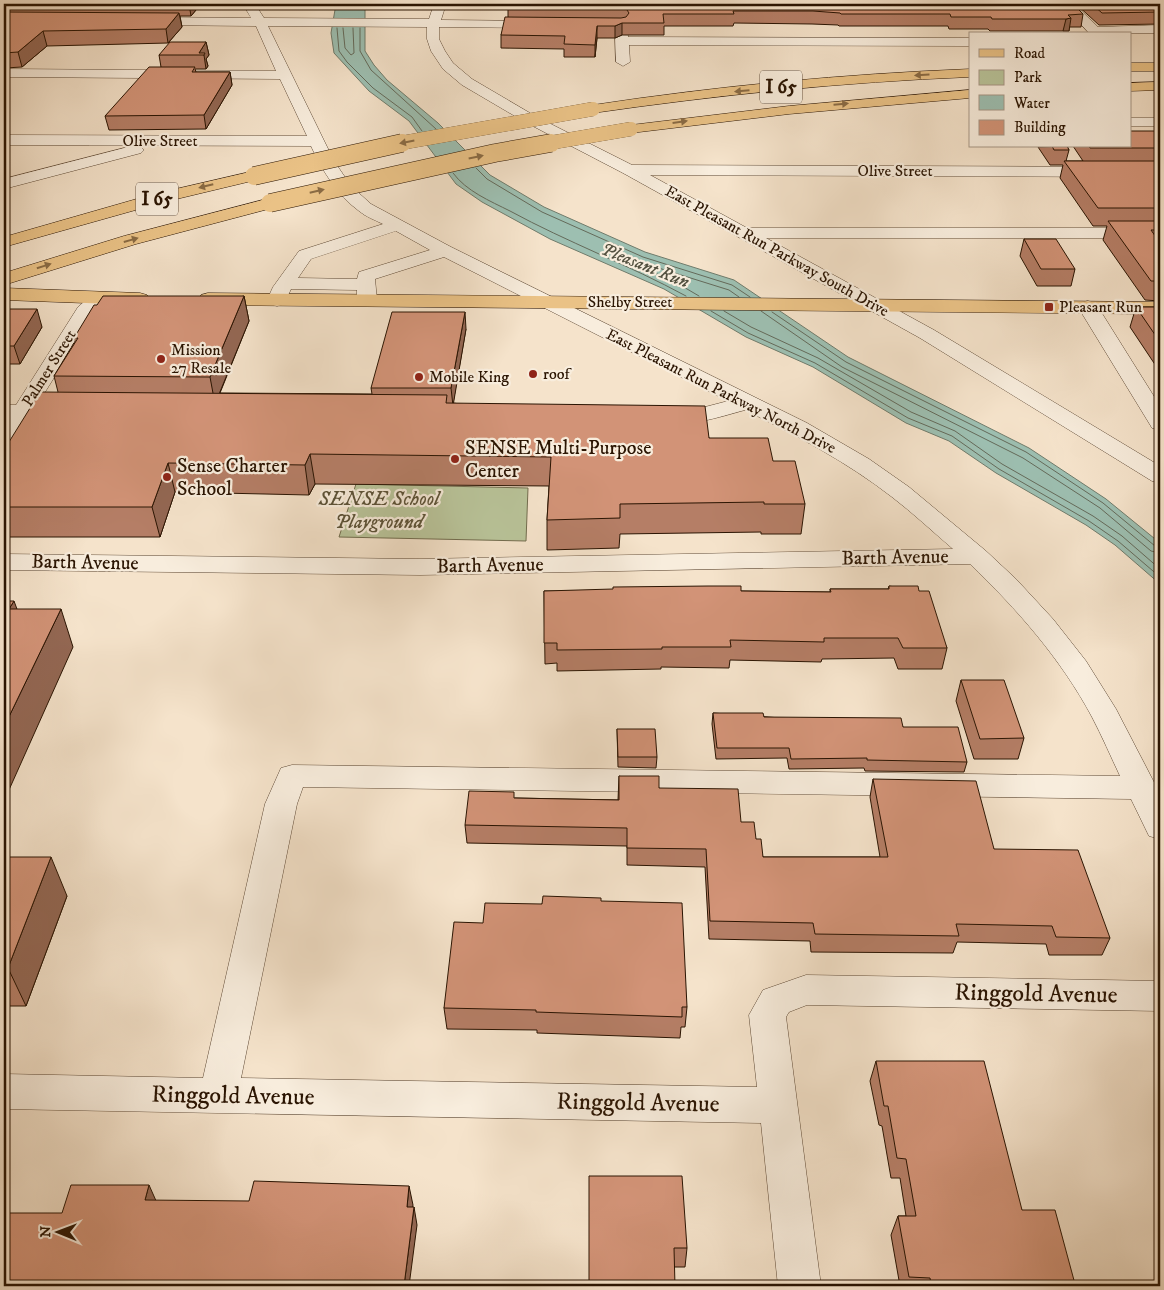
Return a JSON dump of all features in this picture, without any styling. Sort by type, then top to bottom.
[{"type":"main road","points":[[1132,68],[1160,67]]},
{"type":"main road","name":"I 65","points":[[4,242],[160,198],[254,176],[401,143],[593,109],[724,92],[969,72]]},
{"type":"main road","points":[[1132,87],[1160,86]]},
{"type":"main road","name":"I 65","points":[[4,279],[84,254],[270,203],[495,153],[631,129],[789,110],[969,94]]},
{"type":"main road","name":"Shelby Street","points":[[193,299],[281,291],[366,287],[545,301],[1160,308]]},
{"type":"main road","points":[[4,294],[99,299],[155,299]]},
{"type":"main road","points":[[4,306],[71,305],[99,299]]},
{"type":"street","name":"East Pleasant Run Parkway South Drive","points":[[440,4],[434,23],[433,39],[448,66],[459,76],[530,119],[629,170],[928,334],[1160,476]]},
{"type":"street","points":[[1068,4],[1094,31],[1160,30]]},
{"type":"street","points":[[623,62],[622,41],[616,24],[620,7],[636,10]]},
{"type":"street","points":[[130,21],[255,13],[287,22],[434,23],[503,18],[558,24]]},
{"type":"street","name":"East Pleasant Run Parkway North Drive","points":[[255,13],[331,170],[355,200],[373,214],[799,428],[861,464],[901,492],[977,556],[1007,585],[1043,625],[1076,668],[1106,716],[1160,827]]},
{"type":"street","points":[[622,41],[969,42]]},
{"type":"street","points":[[4,73],[285,75]]},
{"type":"street","points":[[1132,122],[1160,122]]},
{"type":"street","name":"Olive Street","points":[[4,140],[316,142]]},
{"type":"street","points":[[4,184],[172,141]]},
{"type":"street","name":"Olive Street","points":[[629,170],[1076,166],[1160,172]]},
{"type":"street","points":[[281,291],[305,255],[395,226]]},
{"type":"street","points":[[743,232],[1160,233]]},
{"type":"street","points":[[341,242],[376,260],[444,251]]},
{"type":"street","points":[[305,255],[335,265],[366,287],[376,260]]},
{"type":"street","name":"Palmer Street","points":[[4,441],[13,412],[85,311],[99,299]]},
{"type":"street","points":[[1088,307],[1160,422]]},
{"type":"street","points":[[649,416],[706,414],[748,402]]},
{"type":"street","points":[[13,412],[90,412]]},
{"type":"street","name":"Barth Avenue","points":[[4,562],[420,567],[977,556]]},
{"type":"street","points":[[218,1096],[281,804],[292,776],[1142,788]]},
{"type":"street","name":"Ringgold Avenue","points":[[4,1092],[778,1105],[767,1015],[776,1000],[806,990],[1160,996]]},
{"type":"street","points":[[778,1105],[800,1286]]},
{"type":"green space","name":"SENSE School Playground","points":[[356,484],[528,488],[526,541],[339,537]]},
{"type":"water","name":"Pleasant Run","points":[[336,4],[365,4],[365,51],[374,65],[387,80],[438,123],[490,175],[544,207],[645,252],[734,280],[848,357],[1029,448],[1106,499],[1160,543],[1160,584],[1115,545],[1086,525],[996,473],[949,441],[906,423],[813,367],[746,337],[664,289],[550,239],[482,202],[456,184],[409,121],[369,91],[334,53],[331,33]]},
{"type":"building","points":[[508,4],[1073,4],[1083,14],[1068,15],[1071,18],[1066,19],[992,19],[991,17],[951,17],[950,14],[841,14],[813,11],[733,11],[734,14],[663,14],[664,23],[622,23],[615,26],[597,26],[595,45],[564,44],[565,36],[501,35],[505,17],[621,18],[626,17],[629,13],[625,7],[507,6]]},
{"type":"building","points":[[1092,4],[1160,4],[1160,12],[1102,13]]},
{"type":"building","points":[[4,12],[179,13],[166,29],[43,31],[18,52],[4,53]]},
{"type":"building","points":[[170,42],[206,42],[199,53],[205,53],[204,55],[159,55]]},
{"type":"building","points":[[149,67],[195,67],[192,72],[230,72],[204,115],[105,116]]},
{"type":"building","points":[[1132,131],[1160,131],[1160,148],[1132,148]]},
{"type":"building","points":[[1053,148],[1068,148],[1069,150],[1054,150]]},
{"type":"building","points":[[1064,161],[1160,161],[1160,208],[1098,208]]},
{"type":"building","points":[[1108,221],[1160,221],[1160,230],[1151,230],[1160,243],[1160,281],[1151,281]]},
{"type":"building","points":[[1024,239],[1056,239],[1075,269],[1041,269]]},
{"type":"building","points":[[103,296],[244,296],[210,377],[54,376],[78,338],[74,338],[94,305],[97,305]]},
{"type":"building","points":[[1136,307],[1160,307],[1160,342]]},
{"type":"building","points":[[4,309],[37,309],[14,346],[4,346]]},
{"type":"building","points":[[392,312],[465,312],[451,388],[371,388]]},
{"type":"building","points":[[40,392],[447,395],[446,403],[705,406],[709,438],[768,438],[773,461],[795,461],[805,504],[764,504],[764,502],[620,504],[620,518],[547,520],[551,457],[310,454],[305,465],[168,463],[152,507],[4,507],[4,450]]},
{"type":"building","points":[[741,586],[741,591],[831,592],[830,589],[889,589],[889,586],[918,586],[919,591],[929,591],[947,648],[903,648],[898,638],[824,638],[824,642],[730,640],[731,647],[662,647],[662,649],[557,650],[557,643],[544,643],[544,591],[613,589],[613,587]]},
{"type":"building","points":[[4,601],[14,601],[9,609],[61,609],[4,727]]},
{"type":"building","points":[[961,680],[1004,680],[1024,738],[980,739]]},
{"type":"building","points":[[713,713],[763,713],[764,717],[901,718],[903,727],[958,727],[967,762],[867,760],[867,758],[791,759],[789,748],[717,748]]},
{"type":"building","points":[[617,729],[655,729],[657,757],[618,757]]},
{"type":"building","points":[[619,776],[659,776],[659,788],[738,789],[741,822],[754,822],[756,839],[761,839],[763,857],[888,857],[873,779],[976,781],[994,849],[1078,850],[1110,938],[1056,937],[1052,926],[956,924],[959,936],[815,934],[813,923],[710,921],[706,849],[627,848],[627,828],[465,825],[469,791],[514,792],[514,798],[619,800]]},
{"type":"building","points":[[4,857],[51,857],[8,968],[4,968]]},
{"type":"building","points":[[543,896],[601,898],[601,901],[682,903],[687,1007],[682,1007],[682,1017],[444,1008],[454,922],[483,923],[485,903],[542,904]]},
{"type":"building","points":[[876,1061],[984,1061],[1022,1210],[1055,1210],[1075,1284],[931,1284],[930,1278],[909,1277],[898,1216],[916,1216],[906,1159],[897,1158],[888,1106],[884,1106]]},
{"type":"building","points":[[589,1176],[682,1176],[687,1248],[674,1248],[675,1286],[589,1286]]},
{"type":"building","points":[[254,1181],[409,1186],[407,1207],[414,1207],[404,1286],[4,1286],[4,1213],[62,1213],[71,1185],[149,1185],[145,1200],[249,1201]]},
{"type":"place","name":"Pleasant Run","points":[[1049,307]]},
{"type":"place","name":"Mission 27 Resale","points":[[161,359]]},
{"type":"place","name":"roof","points":[[533,374]]},
{"type":"place","name":"Mobile King","points":[[419,377]]},
{"type":"place","name":"SENSE Multi-Purpose Center","points":[[455,459]]},
{"type":"place","name":"Sense Charter School","points":[[167,477]]}]
